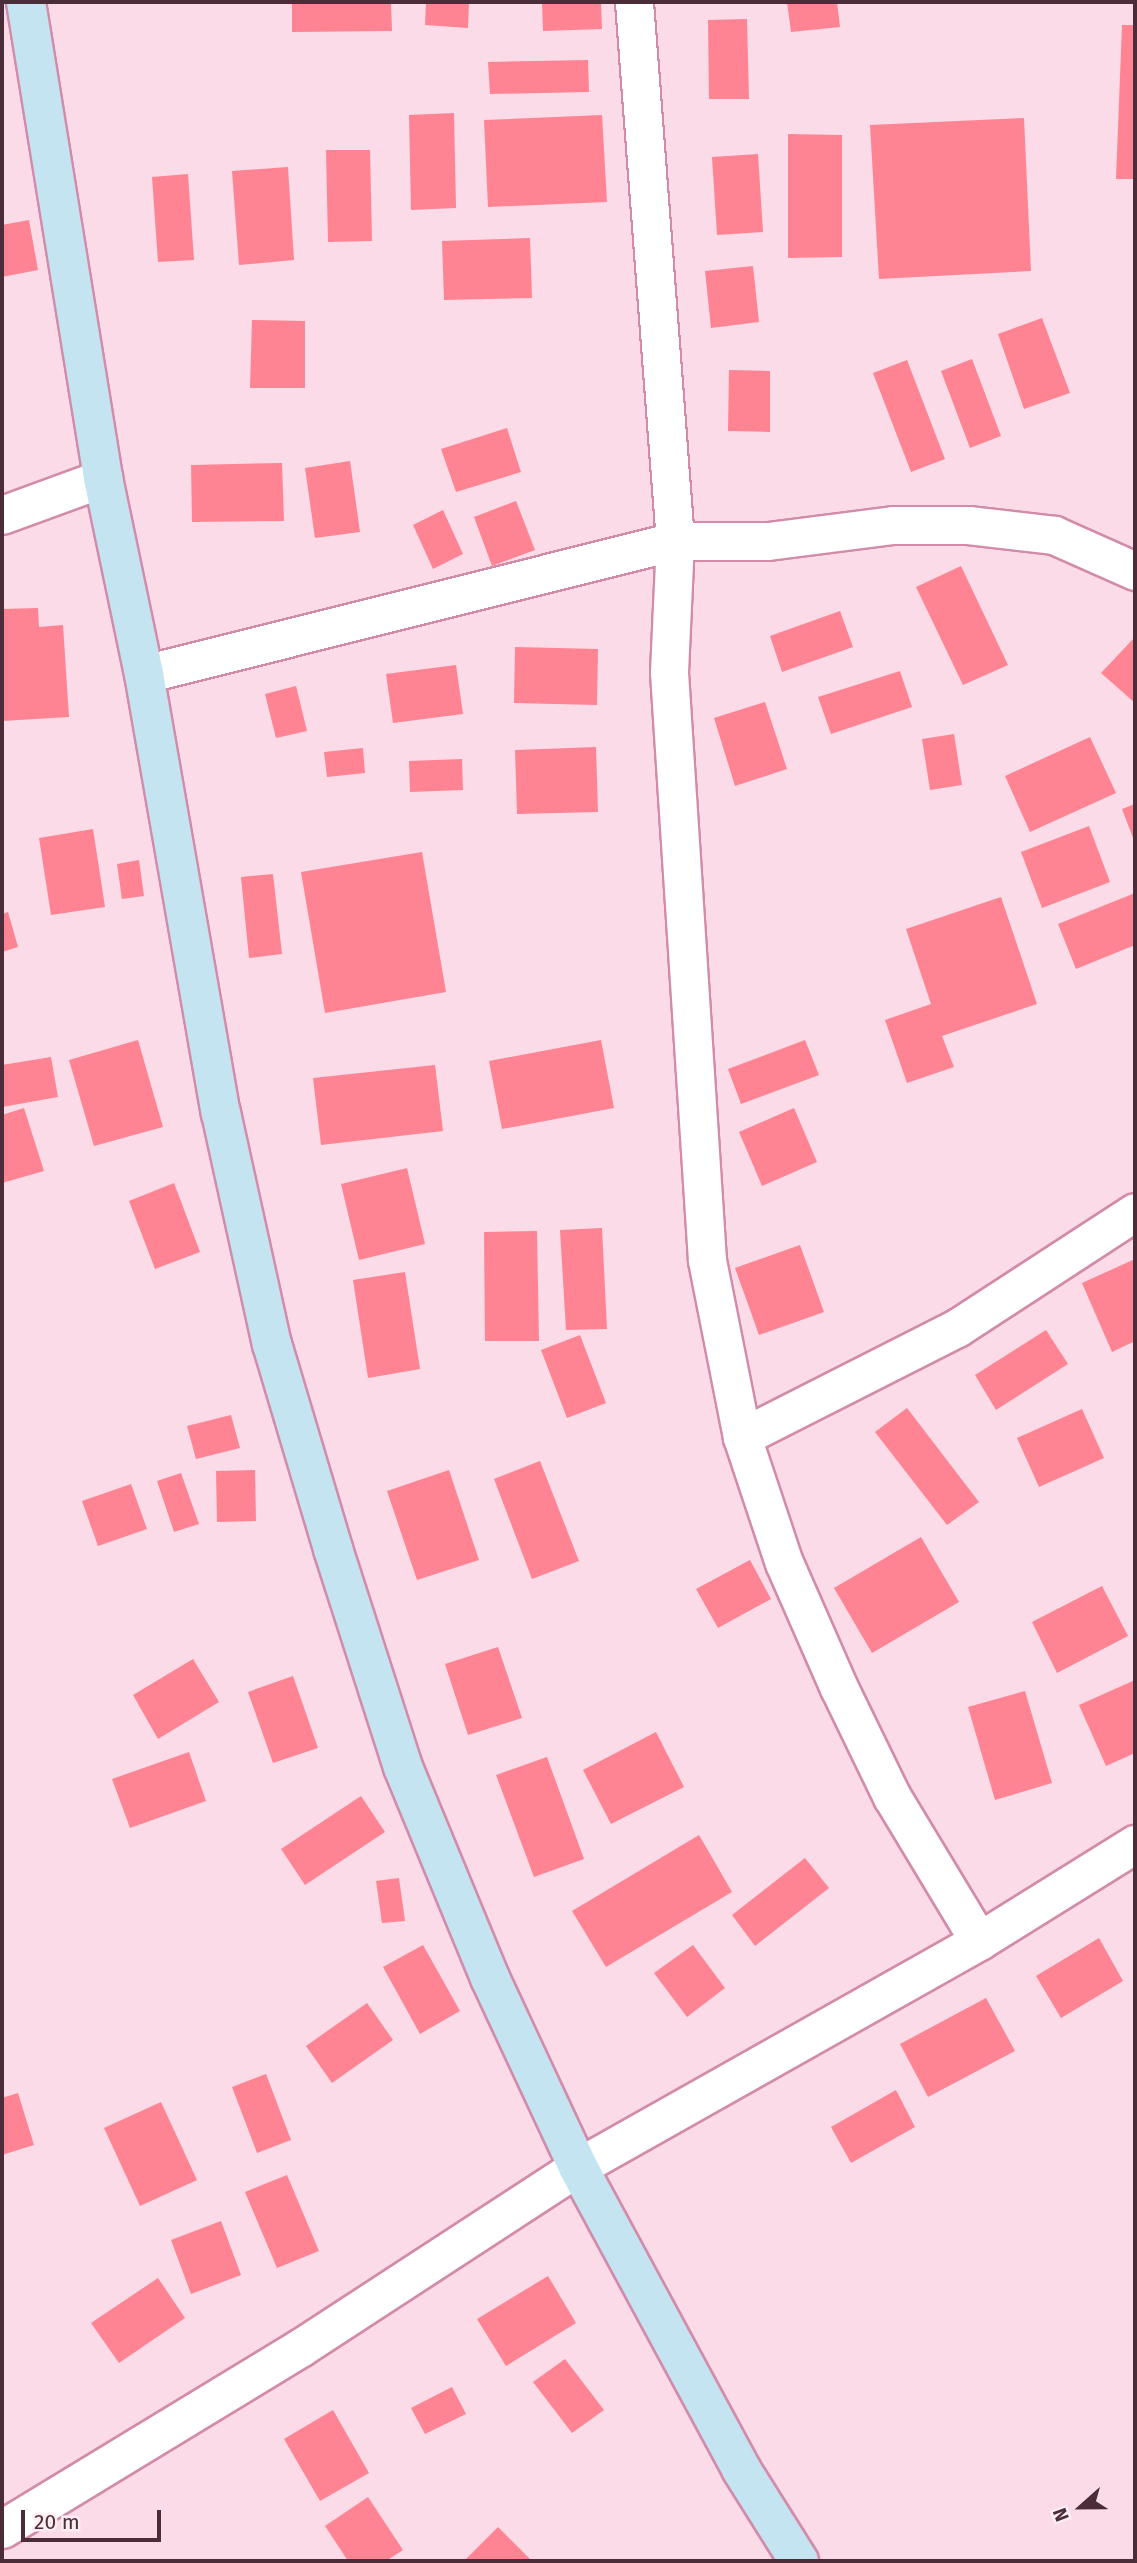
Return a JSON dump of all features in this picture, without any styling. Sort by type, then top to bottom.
[{"type":"main road","points":[[26,2],[103,478],[144,674],[191,962],[272,1344],[403,1767],[578,2167],[741,2469],[799,2561]]},
{"type":"street","points":[[634,2],[675,541],[669,672],[706,1260],[742,1437],[784,1563],[839,1688],[892,1797],[979,1941]]},
{"type":"street","points":[[2,515],[103,478]]},
{"type":"street","points":[[144,674],[675,541],[768,541],[893,525],[968,524],[1054,535],[1135,571]]},
{"type":"street","points":[[742,1437],[957,1328],[1135,1212]]},
{"type":"street","points":[[2,2529],[300,2347],[578,2167],[979,1941],[1135,1844]]},
{"type":"building","points":[[292,2],[391,2],[392,31],[292,32]]},
{"type":"building","points":[[426,2],[469,2],[468,28],[425,25]]},
{"type":"building","points":[[542,2],[601,2],[602,29],[543,31]]},
{"type":"building","points":[[787,2],[837,2],[840,27],[791,32]]},
{"type":"building","points":[[747,19],[749,99],[709,99],[708,20]]},
{"type":"building","points":[[1122,25],[1135,25],[1135,179],[1116,179]]},
{"type":"building","points":[[588,60],[589,92],[490,94],[488,62]]},
{"type":"building","points":[[454,113],[456,208],[411,210],[409,115]]},
{"type":"building","points":[[602,115],[607,202],[488,207],[484,120]]},
{"type":"building","points":[[1024,118],[1031,271],[879,279],[870,125]]},
{"type":"building","points":[[788,134],[842,135],[842,257],[788,258]]},
{"type":"building","points":[[326,150],[370,150],[372,241],[328,242]]},
{"type":"building","points":[[758,154],[763,232],[717,235],[712,157]]},
{"type":"building","points":[[288,167],[294,260],[239,265],[232,171]]},
{"type":"building","points":[[188,174],[194,260],[158,262],[152,177]]},
{"type":"building","points":[[29,220],[38,270],[2,277],[2,225]]},
{"type":"building","points":[[530,238],[532,298],[444,300],[442,241]]},
{"type":"building","points":[[753,266],[759,322],[711,328],[705,271]]},
{"type":"building","points":[[1042,318],[1070,393],[1024,409],[998,334]]},
{"type":"building","points":[[252,320],[305,321],[305,388],[250,388]]},
{"type":"building","points":[[972,359],[1001,436],[970,448],[941,371]]},
{"type":"building","points":[[907,360],[945,459],[911,472],[873,373]]},
{"type":"building","points":[[729,370],[770,371],[770,432],[728,431]]},
{"type":"building","points":[[507,428],[521,472],[456,492],[441,449]]},
{"type":"building","points":[[350,461],[360,532],[315,538],[305,468]]},
{"type":"building","points":[[282,463],[284,521],[192,522],[191,465]]},
{"type":"building","points":[[516,501],[535,550],[492,566],[474,517]]},
{"type":"building","points":[[443,510],[463,554],[433,569],[413,525]]},
{"type":"building","points":[[961,566],[1008,665],[963,685],[916,587]]},
{"type":"building","points":[[38,608],[39,627],[63,625],[69,717],[2,721],[2,609]]},
{"type":"building","points":[[840,611],[853,647],[782,672],[770,636]]},
{"type":"building","points":[[1135,637],[1135,703],[1101,673]]},
{"type":"building","points":[[515,647],[598,649],[597,705],[514,703]]},
{"type":"building","points":[[456,665],[463,714],[393,723],[386,674]]},
{"type":"building","points":[[900,671],[912,707],[831,734],[818,697]]},
{"type":"building","points":[[296,686],[307,731],[276,738],[265,694]]},
{"type":"building","points":[[765,702],[787,769],[735,786],[714,718]]},
{"type":"building","points":[[954,734],[962,785],[930,790],[922,739]]},
{"type":"building","points":[[1090,737],[1116,793],[1030,832],[1005,776]]},
{"type":"building","points":[[596,747],[598,812],[517,814],[515,750]]},
{"type":"building","points":[[363,748],[365,773],[327,777],[324,752]]},
{"type":"building","points":[[462,759],[463,790],[410,792],[409,761]]},
{"type":"building","points":[[1135,804],[1135,843],[1122,809]]},
{"type":"building","points":[[1089,826],[1110,882],[1042,908],[1021,852]]},
{"type":"building","points":[[93,829],[105,907],[51,915],[39,838]]},
{"type":"building","points":[[422,852],[446,992],[325,1013],[301,872]]},
{"type":"building","points":[[139,860],[144,896],[122,899],[117,864]]},
{"type":"building","points":[[273,874],[282,954],[249,958],[241,877]]},
{"type":"building","points":[[1135,893],[1135,945],[1076,969],[1058,924]]},
{"type":"building","points":[[1001,897],[1037,1004],[942,1036],[954,1067],[907,1083],[885,1020],[931,1004],[906,929]]},
{"type":"building","points":[[8,912],[18,947],[2,952],[2,914]]},
{"type":"building","points":[[138,1040],[163,1127],[94,1146],[69,1060]]},
{"type":"building","points":[[601,1040],[614,1108],[502,1129],[489,1061]]},
{"type":"building","points":[[805,1040],[819,1075],[741,1104],[728,1069]]},
{"type":"building","points":[[51,1057],[58,1097],[2,1107],[2,1065]]},
{"type":"building","points":[[435,1065],[443,1131],[321,1145],[313,1078]]},
{"type":"building","points":[[24,1108],[44,1171],[2,1183],[2,1115]]},
{"type":"building","points":[[794,1108],[817,1162],[762,1186],[739,1132]]},
{"type":"building","points":[[407,1168],[425,1244],[359,1260],[341,1184]]},
{"type":"building","points":[[174,1183],[200,1252],[155,1269],[129,1201]]},
{"type":"building","points":[[602,1228],[607,1329],[566,1330],[560,1230]]},
{"type":"building","points":[[537,1231],[539,1341],[485,1341],[484,1232]]},
{"type":"building","points":[[800,1245],[824,1312],[759,1335],[735,1268]]},
{"type":"building","points":[[1135,1259],[1135,1341],[1112,1352],[1082,1283]]},
{"type":"building","points":[[405,1272],[420,1369],[368,1378],[353,1280]]},
{"type":"building","points":[[1046,1330],[1068,1364],[996,1410],[975,1375]]},
{"type":"building","points":[[580,1335],[606,1403],[567,1418],[541,1350]]},
{"type":"building","points":[[907,1408],[979,1502],[947,1525],[875,1432]]},
{"type":"building","points":[[1082,1409],[1104,1458],[1039,1487],[1017,1438]]},
{"type":"building","points":[[231,1415],[240,1448],[196,1459],[187,1426]]},
{"type":"building","points":[[540,1461],[579,1561],[532,1579],[494,1479]]},
{"type":"building","points":[[255,1470],[256,1521],[217,1522],[216,1471]]},
{"type":"building","points":[[449,1470],[479,1560],[417,1580],[387,1491]]},
{"type":"building","points":[[181,1473],[199,1524],[174,1532],[157,1481]]},
{"type":"building","points":[[131,1484],[147,1529],[98,1546],[82,1501]]},
{"type":"building","points":[[921,1537],[959,1602],[872,1653],[834,1588]]},
{"type":"building","points":[[750,1560],[771,1599],[718,1628],[696,1589]]},
{"type":"building","points":[[1102,1586],[1128,1636],[1057,1673],[1032,1622]]},
{"type":"building","points":[[498,1647],[522,1718],[468,1735],[445,1664]]},
{"type":"building","points":[[193,1659],[219,1702],[158,1739],[133,1695]]},
{"type":"building","points":[[293,1676],[318,1748],[273,1763],[248,1692]]},
{"type":"building","points":[[1135,1680],[1135,1753],[1106,1766],[1079,1705]]},
{"type":"building","points":[[1025,1691],[1052,1783],[995,1800],[968,1707]]},
{"type":"building","points":[[656,1732],[684,1787],[611,1824],[583,1770]]},
{"type":"building","points":[[189,1752],[206,1801],[130,1828],[112,1779]]},
{"type":"building","points":[[547,1757],[584,1859],[534,1877],[496,1775]]},
{"type":"building","points":[[361,1796],[385,1832],[305,1885],[281,1849]]},
{"type":"building","points":[[699,1835],[732,1892],[606,1967],[572,1911]]},
{"type":"building","points":[[805,1858],[829,1888],[755,1946],[732,1915]]},
{"type":"building","points":[[399,1878],[405,1921],[382,1923],[376,1881]]},
{"type":"building","points":[[1099,1938],[1123,1981],[1061,2018],[1036,1976]]},
{"type":"building","points":[[423,1945],[460,2011],[420,2034],[383,1967]]},
{"type":"building","points":[[693,1945],[725,1988],[687,2017],[654,1973]]},
{"type":"building","points":[[986,1998],[1015,2051],[928,2097],[900,2044]]},
{"type":"building","points":[[367,2003],[393,2040],[332,2083],[306,2046]]},
{"type":"building","points":[[266,2074],[291,2140],[257,2153],[232,2087]]},
{"type":"building","points":[[896,2090],[915,2127],[851,2163],[831,2127]]},
{"type":"building","points":[[18,2093],[34,2145],[2,2155],[2,2098]]},
{"type":"building","points":[[161,2102],[197,2180],[140,2206],[104,2128]]},
{"type":"building","points":[[287,2175],[319,2251],[277,2268],[245,2192]]},
{"type":"building","points":[[221,2221],[241,2275],[191,2294],[171,2240]]},
{"type":"building","points":[[548,2276],[576,2323],[506,2366],[477,2319]]},
{"type":"building","points":[[158,2278],[185,2318],[119,2363],[91,2323]]},
{"type":"building","points":[[565,2359],[604,2410],[572,2433],[533,2382]]},
{"type":"building","points":[[452,2387],[466,2414],[425,2434],[411,2408]]},
{"type":"building","points":[[333,2410],[369,2473],[320,2501],[284,2439]]},
{"type":"building","points":[[368,2497],[403,2550],[386,2561],[348,2561],[325,2526]]},
{"type":"building","points":[[498,2527],[532,2561],[464,2561]]}]
